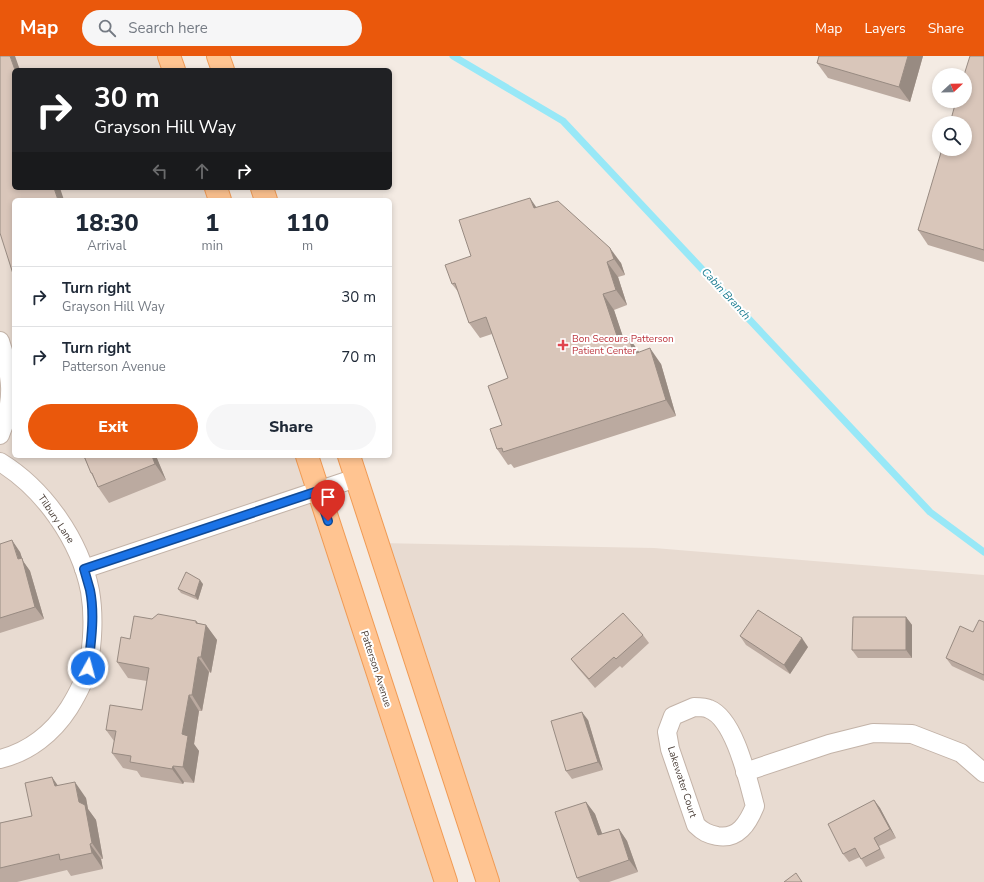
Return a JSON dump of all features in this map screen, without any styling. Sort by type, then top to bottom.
[{"type":"main road","points":[[170,56],[173,68]]},
{"type":"main road","points":[[218,56],[222,68]]},
{"type":"main road","name":"Patterson Avenue","points":[[308,458],[446,882]]},
{"type":"main road","points":[[350,458],[488,882]]},
{"type":"street","points":[[0,341],[11,379],[10,400],[5,422],[0,435]]},
{"type":"street","name":"Tilbury Lane","points":[[0,462],[17,472],[39,492],[58,518],[73,544],[84,569],[90,590],[92,612],[88,668],[78,694],[63,717],[43,738],[23,751],[0,759]]},
{"type":"street","points":[[84,569],[356,478]]},
{"type":"street","name":"Lakewater Court","points":[[694,707],[709,709],[725,720],[737,746],[745,772],[755,806],[749,821],[732,835],[724,837],[702,831],[696,825],[691,814],[670,749],[668,732],[673,716],[694,707]]},
{"type":"street","points":[[745,772],[829,744],[873,733],[912,734],[961,753],[984,773]]},
{"type":"shaded area","points":[[0,56],[169,56],[172,68],[12,68],[12,190],[215,190],[217,198],[12,198],[12,458],[307,458],[446,882],[0,882]]},
{"type":"shaded area","points":[[377,543],[654,548],[984,575],[984,882],[488,882]]},
{"type":"building","points":[[0,56],[10,56],[14,68],[12,68],[12,190],[55,190],[57,198],[12,198],[12,271],[0,233]]},
{"type":"building","points":[[819,56],[908,56],[899,87],[817,63]]},
{"type":"building","points":[[970,56],[984,56],[984,250],[918,230],[940,156],[972,156],[972,116],[952,116],[954,108],[972,108],[972,68],[966,68]]},
{"type":"building","name":"Bon Secours Patterson Patient Center","points":[[530,198],[534,208],[558,201],[610,248],[614,259],[607,262],[616,290],[603,294],[618,339],[628,336],[634,354],[650,348],[666,400],[503,452],[502,448],[497,449],[490,429],[502,425],[488,386],[508,378],[486,317],[469,323],[455,283],[452,284],[445,265],[471,256],[459,220]]},
{"type":"building","points":[[85,458],[153,458],[155,464],[98,487]]},
{"type":"building","points":[[12,540],[18,559],[22,558],[35,607],[0,618],[0,544]]},
{"type":"building","points":[[186,572],[200,580],[195,596],[178,589]]},
{"type":"building","points":[[758,610],[802,638],[784,665],[740,636]]},
{"type":"building","points":[[623,613],[643,635],[616,659],[614,657],[589,679],[571,659]]},
{"type":"building","points":[[158,614],[196,621],[196,623],[206,625],[201,657],[198,657],[192,695],[189,695],[182,734],[188,736],[183,767],[173,766],[172,769],[130,762],[131,756],[112,753],[116,731],[106,730],[110,705],[142,710],[149,668],[117,662],[121,637],[130,639],[134,616],[152,619]]},
{"type":"building","points":[[853,617],[906,617],[906,650],[852,650]]},
{"type":"building","points":[[979,620],[984,622],[984,675],[946,658],[960,626],[973,632]]},
{"type":"building","points":[[582,712],[598,762],[566,771],[551,721]]},
{"type":"building","points":[[52,777],[55,786],[75,782],[79,802],[85,805],[92,843],[90,844],[92,853],[60,860],[59,854],[0,868],[0,823],[32,816],[25,783]]},
{"type":"building","points":[[874,800],[890,829],[874,838],[880,849],[861,859],[855,848],[843,854],[828,824]]},
{"type":"building","points":[[586,802],[598,835],[619,829],[629,860],[577,878],[555,812]]},
{"type":"building","points":[[796,873],[802,882],[784,882]]},
{"type":"waterway","name":"Cabin Branch","points":[[453,56],[563,121],[930,512],[984,552]]},
{"type":"place","name":"Bon Secours Patterson Patient Center","points":[[563,345]]},
{"type":"route","points":[[88,668],[92,612],[90,590],[84,569],[318,491],[328,521]]}]
